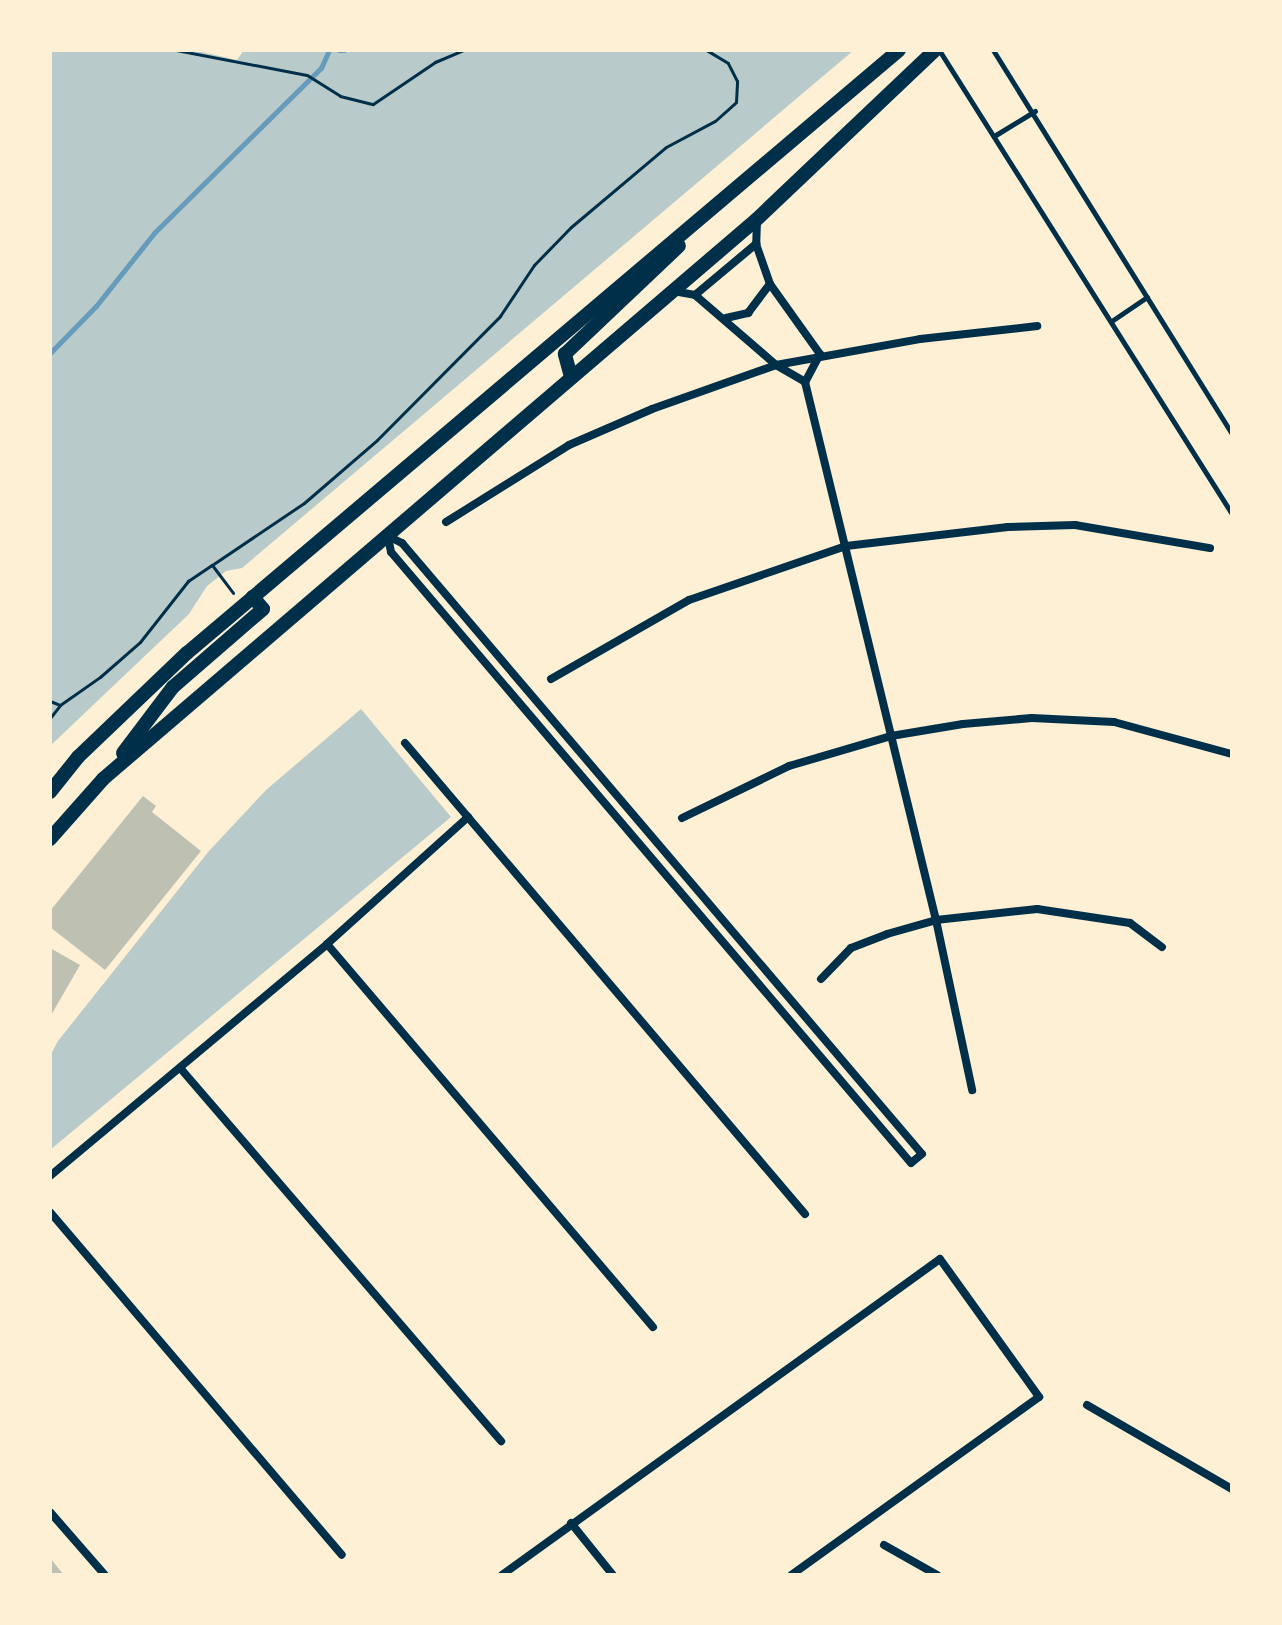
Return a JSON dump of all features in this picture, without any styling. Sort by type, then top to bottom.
[{"type":"main road","points":[[50,792],[78,757],[249,600],[899,50]]},
{"type":"main road","points":[[103,779],[757,219],[937,50]]},
{"type":"main road","points":[[571,377],[565,354],[744,180]]},
{"type":"main road","points":[[50,839],[103,779],[173,687],[263,609],[249,600]]},
{"type":"street","points":[[757,219],[756,244],[770,284],[820,354]]},
{"type":"street","points":[[695,295],[756,244]]},
{"type":"street","points":[[726,318],[748,313],[770,284]]},
{"type":"street","points":[[673,291],[695,295],[726,318],[776,365],[805,382]]},
{"type":"street","points":[[446,522],[569,445],[652,409],[776,365],[820,354],[1037,326]]},
{"type":"street","points":[[820,354],[805,382],[936,920],[972,1090]]},
{"type":"street","points":[[551,679],[689,600],[846,546],[1008,527],[1075,525],[1210,548]]},
{"type":"street","points":[[388,536],[402,543],[922,1154],[911,1163],[391,552],[388,536]]},
{"type":"street","points":[[682,818],[789,766],[891,736],[1032,718],[1114,722],[1232,754]]},
{"type":"street","points":[[405,743],[805,1214]]},
{"type":"street","points":[[50,1176],[327,944],[468,817]]},
{"type":"street","points":[[821,979],[851,948],[936,920],[1037,909],[1070,911],[1130,923],[1162,947]]},
{"type":"street","points":[[327,944],[653,1327]]},
{"type":"street","points":[[181,1069],[501,1441]]},
{"type":"street","points":[[50,1212],[342,1555]]},
{"type":"street","points":[[502,1575],[940,1259],[1039,1397],[791,1575]]},
{"type":"street","points":[[1087,1405],[1232,1489]]},
{"type":"street","points":[[50,1512],[105,1575]]},
{"type":"street","points":[[571,1523],[613,1575]]},
{"type":"street","points":[[884,1545],[937,1575]]},
{"type":"lane","points":[[937,50],[1113,320],[1232,514]]},
{"type":"lane","points":[[993,50],[1035,111],[1232,434]]},
{"type":"lane","points":[[994,136],[1035,111]]},
{"type":"lane","points":[[1113,320],[1147,297]]},
{"type":"path","points":[[176,50],[307,75],[348,99],[373,104],[435,62],[463,50]]},
{"type":"path","points":[[50,718],[60,705],[140,642],[188,581],[304,503],[377,440],[500,316],[534,265],[571,227],[666,147],[715,121],[736,102],[737,81],[728,63],[706,50]]},
{"type":"path","points":[[212,565],[249,600]]},
{"type":"path","points":[[50,701],[60,705]]},
{"type":"shaded area","points":[[50,50],[193,50],[237,60],[244,50],[854,50],[242,568],[226,571],[207,586],[189,614],[50,746]]},
{"type":"shaded area","points":[[361,709],[451,817],[50,1150],[50,1056],[58,1041],[209,851],[266,790]]},
{"type":"building","points":[[143,796],[156,806],[152,812],[201,851],[105,970],[50,927],[50,911]]},
{"type":"building","points":[[50,948],[80,965],[50,1017]]},
{"type":"building","points":[[50,1558],[64,1575],[50,1575]]},
{"type":"waterway","points":[[50,353],[96,306],[154,233],[321,68],[329,50]]},
{"type":"waterway","points":[[339,50],[344,50]]}]
